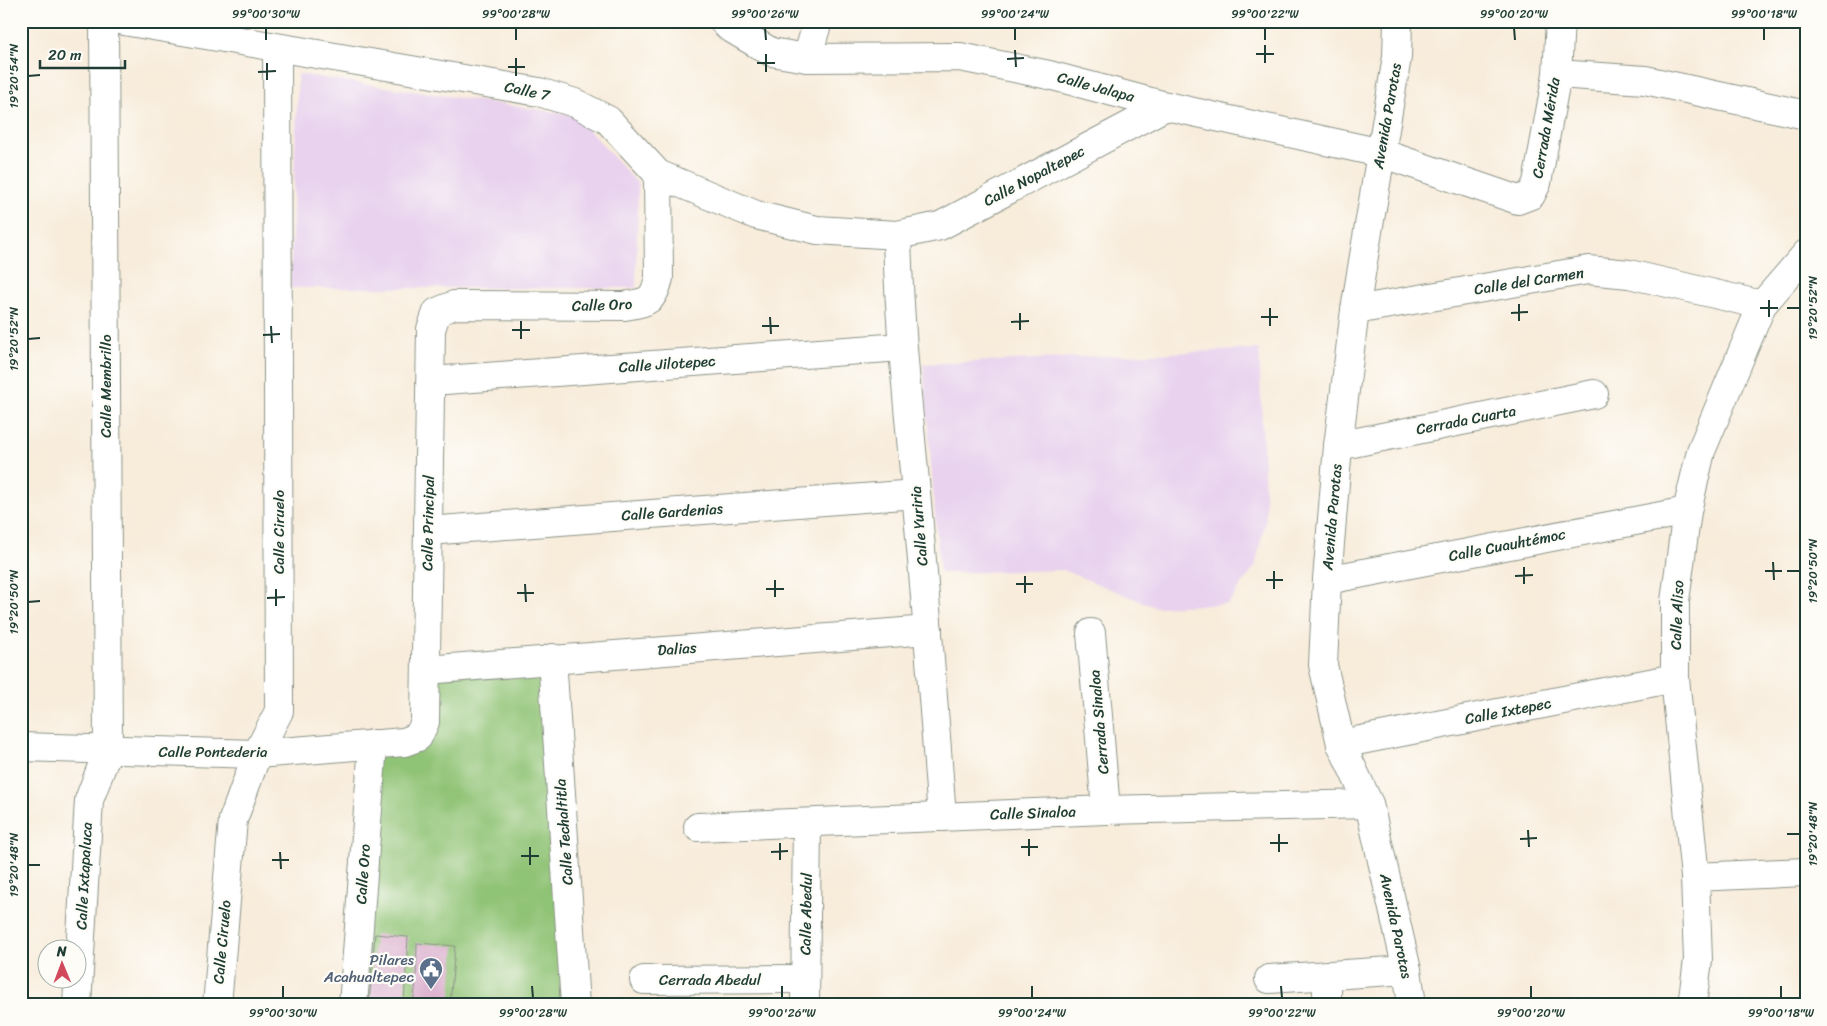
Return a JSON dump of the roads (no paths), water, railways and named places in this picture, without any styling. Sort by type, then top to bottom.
[{"type":"street","name":"Calle Membrillo","points":[[104,21],[108,750]]},
{"type":"street","name":"Calle 7","points":[[124,21],[539,92],[575,103],[608,120],[658,174],[756,215],[817,230],[897,235]]},
{"type":"street","name":"Calle Jalapa","points":[[723,21],[728,27],[771,52],[807,58],[960,57],[1049,75],[1166,106],[1380,153]]},
{"type":"street","points":[[807,58],[818,21]]},
{"type":"street","name":"Avenida Parotas","points":[[1398,21],[1397,57],[1354,310],[1338,446],[1327,580],[1324,665],[1342,744],[1369,804],[1412,1005]]},
{"type":"street","name":"Cerrada Mérida","points":[[1380,153],[1518,200],[1531,195],[1537,184],[1557,74],[1560,21]]},
{"type":"street","name":"Calle Ciruelo","points":[[217,1005],[233,820],[257,754],[279,711],[277,48]]},
{"type":"street","points":[[1557,74],[1645,80],[1806,115]]},
{"type":"street","name":"Calle Nopaltepec","points":[[897,235],[940,226],[1166,106]]},
{"type":"street","name":"Calle Oro","points":[[454,305],[624,306],[646,303],[655,294],[659,278],[658,174]]},
{"type":"street","name":"Calle Yuriria","points":[[897,235],[898,294],[902,347],[928,630],[942,817]]},
{"type":"street","name":"Calle Aliso","points":[[1692,1005],[1698,960],[1695,877],[1675,678],[1675,600],[1687,511],[1701,451],[1762,304],[1806,254]]},
{"type":"street","name":"Calle del Carmen","points":[[1354,310],[1588,270],[1629,274],[1762,304]]},
{"type":"street","name":"Calle Principal","points":[[404,742],[418,736],[425,722],[431,329],[437,312],[454,305]]},
{"type":"street","name":"Calle Jilotepec","points":[[431,381],[902,347]]},
{"type":"street","name":"Cerrada Cuarta","points":[[1338,446],[1594,394]]},
{"type":"street","name":"Calle Gardenias","points":[[428,531],[916,494]]},
{"type":"street","name":"Calle Cuauhtémoc","points":[[1327,580],[1687,511]]},
{"type":"street","name":"Dalias","points":[[426,670],[552,658],[928,630]]},
{"type":"street","name":"Cerrada Sinaloa","points":[[1092,633],[1106,810]]},
{"type":"street","name":"Calle Techaltitla","points":[[552,658],[575,1005]]},
{"type":"street","name":"Calle Ixtepec","points":[[1342,744],[1675,678]]},
{"type":"street","name":"Calle Pontederia","points":[[21,747],[257,754],[404,742]]},
{"type":"street","name":"Calle Oro","points":[[353,1005],[373,744]]},
{"type":"street","name":"Calle Ixtapaluca","points":[[78,1005],[89,800],[108,750]]},
{"type":"street","name":"Calle Sinaloa","points":[[698,827],[1106,810],[1369,804]]},
{"type":"street","name":"Calle Abedul","points":[[805,992],[807,823]]},
{"type":"street","points":[[1695,877],[1805,872]]},
{"type":"street","points":[[1269,979],[1406,970]]},
{"type":"street","points":[[1327,975],[1327,1005]]},
{"type":"street","name":"Cerrada Abedul","points":[[644,980],[805,992]]},
{"type":"place","name":"Pilares Acahualtepec","points":[[431,990]]}]
